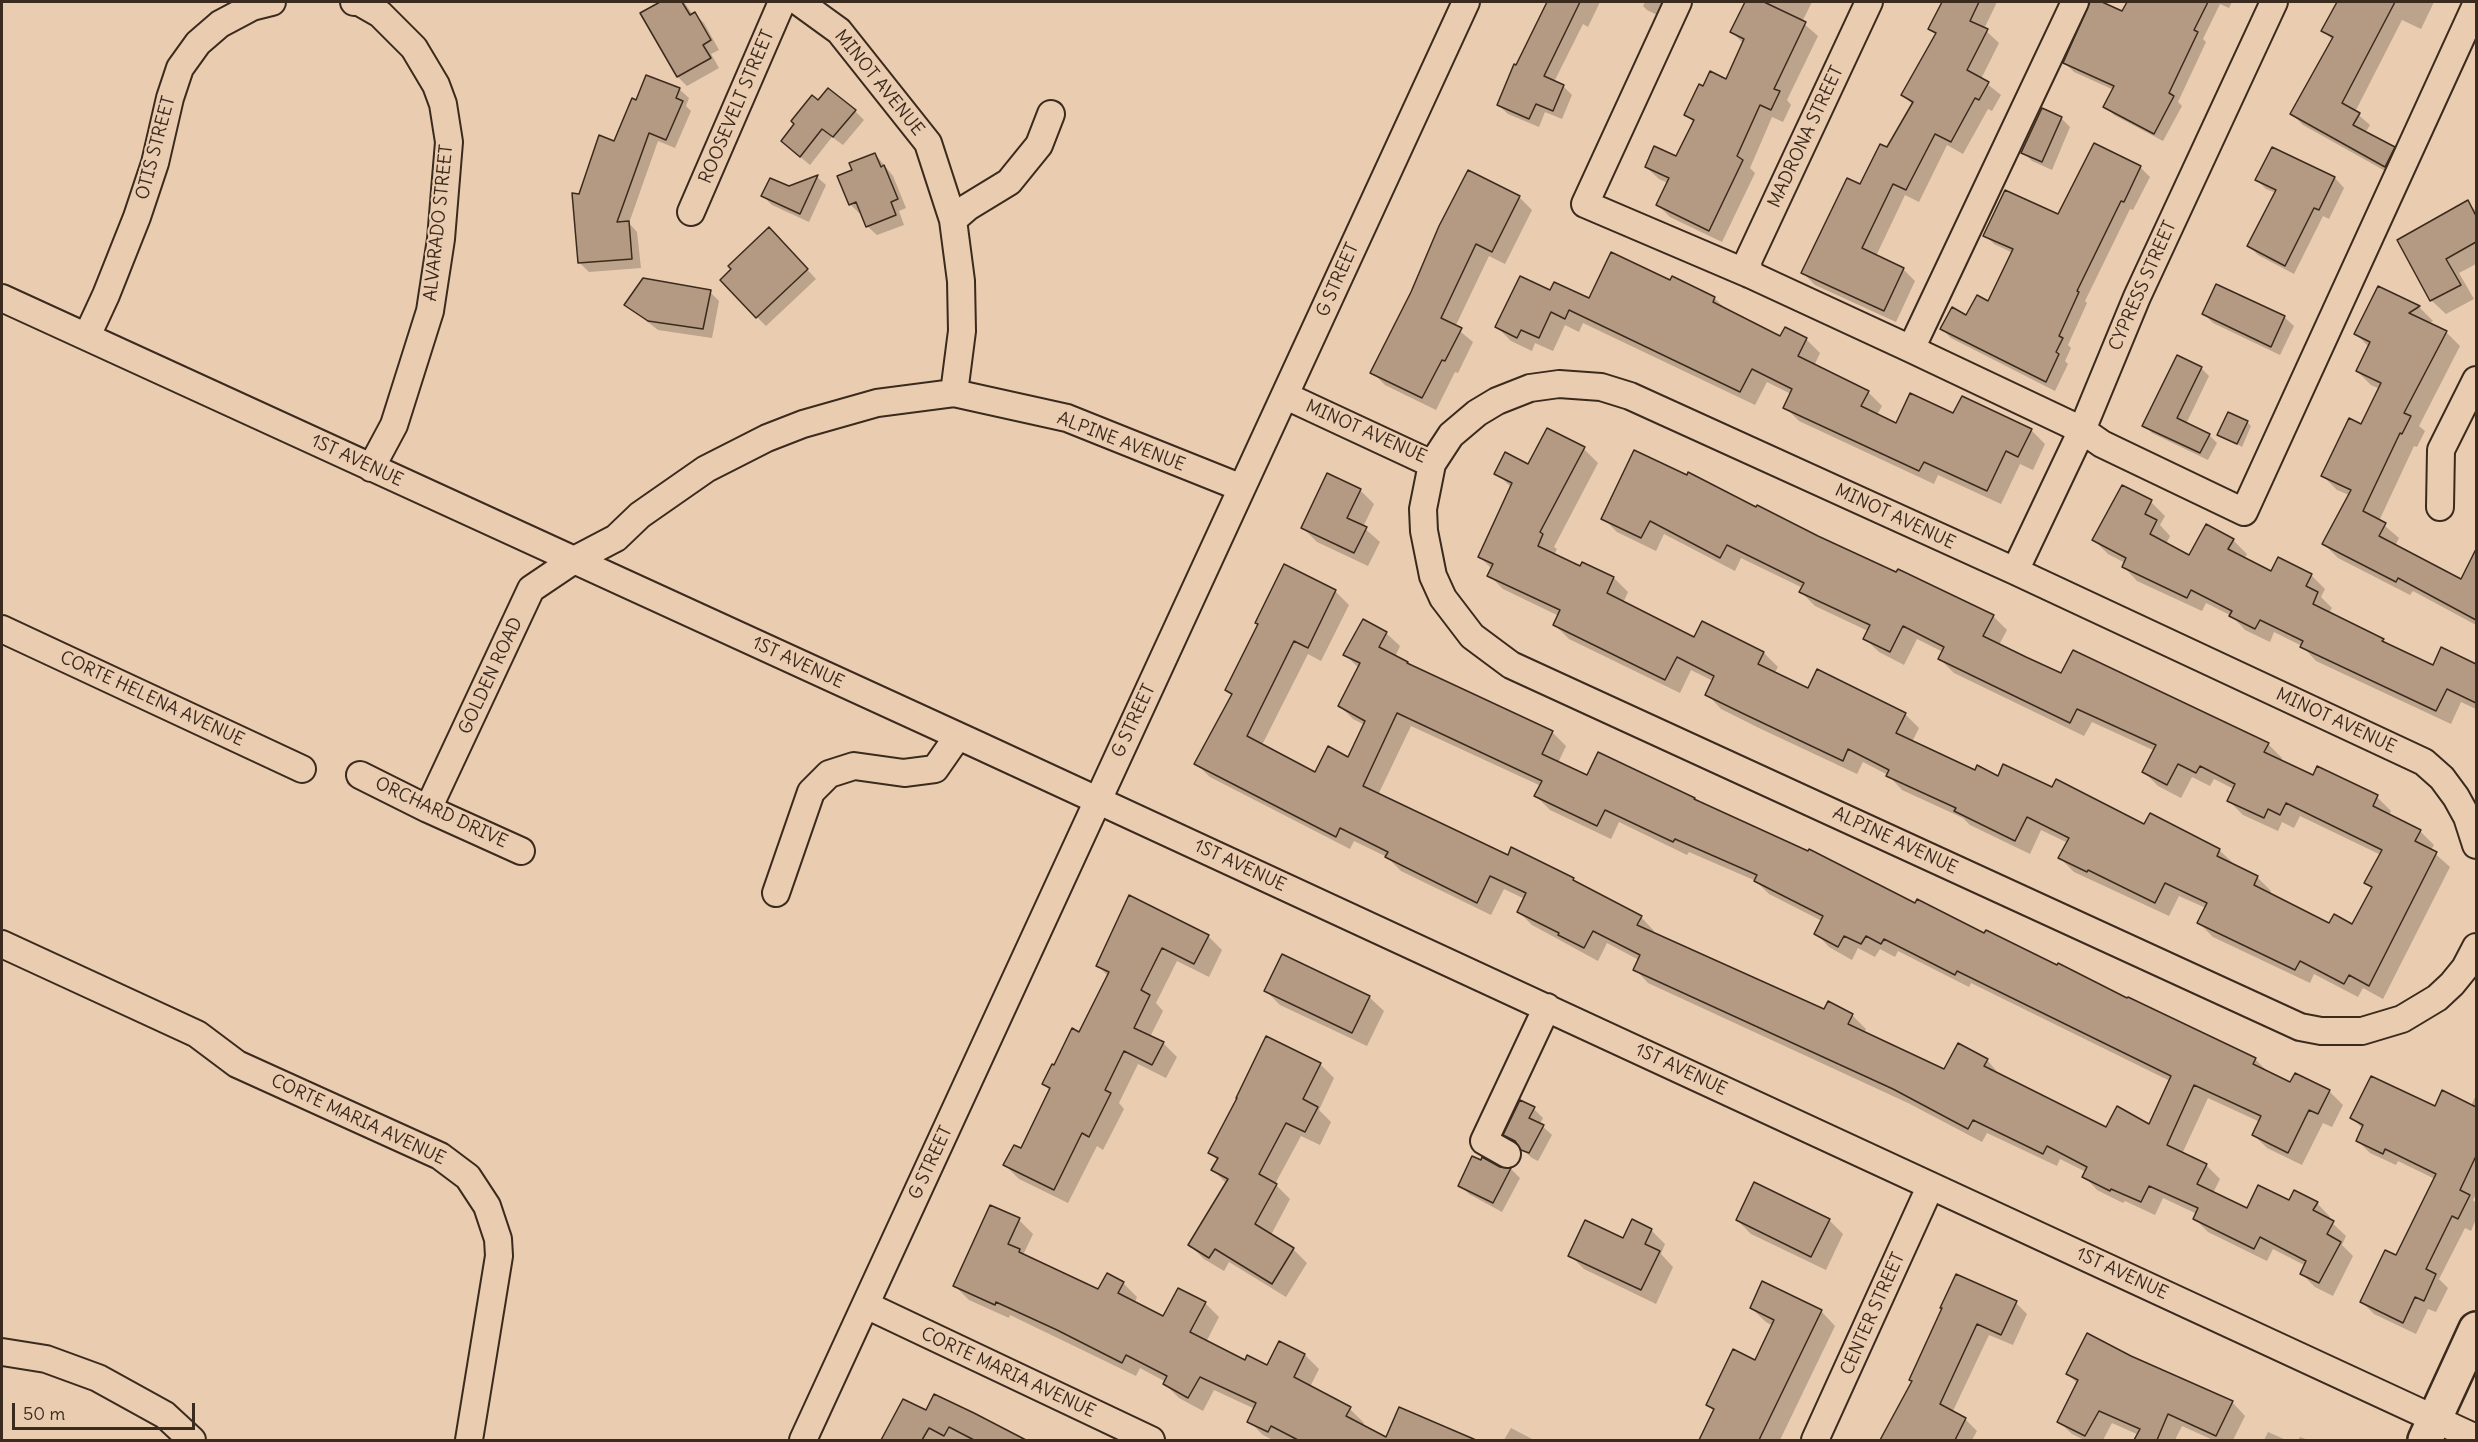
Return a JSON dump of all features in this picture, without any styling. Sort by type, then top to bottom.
[{"type":"main road","points":[[2430,1429],[2476,1329]]},
{"type":"street","name":"OTIS STREET","points":[[87,336],[137,217],[155,163],[170,98],[180,68],[198,43],[220,24],[252,7],[272,2]]},
{"type":"street","name":"ALVARADO STREET","points":[[357,2],[398,30],[428,68],[443,104],[449,142],[441,239],[430,311],[394,425],[371,468]]},
{"type":"street","name":"ROOSEVELT STREET","points":[[691,212],[782,2]]},
{"type":"street","name":"MINOT AVENUE","points":[[799,2],[839,31],[928,143],[953,220],[961,281],[962,332],[954,393]]},
{"type":"street","name":"G STREET","points":[[803,1440],[1466,2]]},
{"type":"street","points":[[1678,2],[1585,204],[1749,274],[1911,349],[2082,430],[2102,444],[2244,512],[2476,5]]},
{"type":"street","name":"MADRONA STREET","points":[[1749,274],[1748,261],[1869,2]]},
{"type":"street","points":[[1911,349],[2075,2]]},
{"type":"street","name":"CYPRESS STREET","points":[[2015,571],[2082,430],[2137,297],[2274,2]]},
{"type":"street","points":[[953,220],[968,207],[1009,182],[1039,145],[1051,114]]},
{"type":"street","name":"1ST AVENUE","points":[[2,298],[1547,1007],[1930,1187],[2430,1429],[2476,1438]]},
{"type":"street","points":[[2440,507],[2440,450],[2476,380]]},
{"type":"street","name":"MINOT AVENUE","points":[[1286,396],[1432,464],[1451,435],[1477,413],[1497,401],[1530,388],[1559,384],[1601,387],[1630,396],[2015,571],[2424,762],[2442,778],[2456,797],[2467,817],[2476,844]]},
{"type":"street","name":"ALPINE AVENUE","points":[[574,560],[616,538],[640,515],[706,469],[767,438],[803,423],[870,405],[954,393],[1067,418],[1242,488]]},
{"type":"street","name":"ALPINE AVENUE","points":[[1432,464],[1425,497],[1424,531],[1433,576],[1443,598],[1472,636],[1511,665],[2300,1027],[2321,1031],[2362,1031],[2402,1019],[2420,1010],[2445,991],[2465,968],[2476,947]]},
{"type":"street","name":"GOLDEN ROAD","points":[[428,809],[531,589],[574,560]]},
{"type":"street","name":"CORTE HELENA AVENUE","points":[[2,629],[302,769]]},
{"type":"street","points":[[776,893],[811,792],[830,774],[854,766],[904,773],[935,769],[958,736]]},
{"type":"street","name":"ORCHARD DRIVE","points":[[360,775],[521,851]]},
{"type":"street","name":"CORTE MARIA AVENUE","points":[[2,944],[197,1034],[237,1064],[440,1156],[468,1177],[488,1206],[498,1239],[499,1257],[469,1440]]},
{"type":"street","points":[[1507,1154],[1485,1141],[1547,1007]]},
{"type":"street","name":"CENTER STREET","points":[[1815,1440],[1930,1187]]},
{"type":"street","name":"CORTE MARIA AVENUE","points":[[866,1305],[1151,1440]]},
{"type":"street","points":[[2,1352],[46,1359],[98,1378],[165,1415],[192,1440]]},
{"type":"building","points":[[660,2],[682,2],[690,15],[695,12],[711,40],[703,45],[711,58],[677,77],[640,13]]},
{"type":"building","points":[[1547,2],[1580,2],[1544,76],[1564,85],[1553,111],[1536,104],[1529,119],[1497,105],[1514,64],[1516,65]]},
{"type":"building","points":[[1745,2],[1764,2],[1806,22],[1774,89],[1780,91],[1771,110],[1760,105],[1737,156],[1743,160],[1709,231],[1656,205],[1669,178],[1645,167],[1654,146],[1676,156],[1694,120],[1684,115],[1699,84],[1703,86],[1710,71],[1726,79],[1744,39],[1730,32]]},
{"type":"building","points":[[1942,2],[1979,2],[1970,21],[1988,29],[1967,70],[1989,82],[1979,100],[1975,98],[1951,142],[1935,134],[1906,190],[1893,184],[1862,248],[1904,268],[1884,311],[1801,273],[1847,178],[1860,184],[1880,144],[1887,147],[1913,102],[1901,95],[1936,33],[1928,29]]},
{"type":"building","points":[[2090,2],[2102,2],[2122,11],[2127,2],[2208,2],[2194,30],[2198,32],[2169,93],[2174,96],[2154,134],[2103,107],[2114,86],[2063,63]]},
{"type":"building","points":[[2337,2],[2395,2],[2342,103],[2360,113],[2353,125],[2395,147],[2385,167],[2290,114],[2333,37],[2321,31]]},
{"type":"building","points":[[646,75],[680,88],[676,98],[683,101],[666,140],[649,133],[617,222],[629,221],[632,259],[578,263],[572,193],[579,194],[599,135],[614,141],[632,98],[636,100]]},
{"type":"building","points":[[828,88],[856,110],[833,137],[822,129],[800,157],[781,141],[794,124],[791,121],[812,95],[818,100]]},
{"type":"building","points":[[2042,108],[2062,117],[2042,162],[2021,153]]},
{"type":"building","points":[[2094,143],[2141,166],[2124,202],[2121,201],[2077,291],[2079,292],[2059,336],[2063,338],[2056,352],[2059,354],[2046,382],[1940,329],[1952,307],[1966,315],[1977,295],[1988,301],[2013,249],[1983,236],[2005,190],[2058,214]]},
{"type":"building","points":[[2272,147],[2335,177],[2319,210],[2314,208],[2285,266],[2247,246],[2276,190],[2255,180]]},
{"type":"building","points":[[875,153],[881,167],[884,165],[898,199],[891,202],[896,215],[866,227],[856,202],[849,205],[837,176],[852,170],[849,163]]},
{"type":"building","points":[[1468,170],[1520,196],[1492,252],[1476,244],[1441,318],[1462,328],[1422,398],[1370,373]]},
{"type":"building","points":[[818,175],[800,214],[761,196],[770,178],[789,186]]},
{"type":"building","points":[[2468,200],[2476,216],[2476,242],[2446,259],[2461,285],[2430,301],[2397,240]]},
{"type":"building","points":[[769,227],[808,269],[756,318],[720,280],[731,269],[728,266]]},
{"type":"building","points":[[1611,252],[1670,280],[1672,276],[1715,297],[1713,302],[1780,336],[1785,327],[1807,338],[1798,356],[1869,391],[1861,406],[1896,423],[1910,393],[1953,413],[1962,396],[2032,429],[2018,457],[2006,451],[1987,491],[1924,462],[1919,471],[1783,408],[1792,389],[1752,369],[1740,392],[1569,310],[1565,319],[1551,312],[1539,338],[1521,330],[1517,338],[1495,327],[1520,276],[1550,290],[1554,282],[1589,298]]},
{"type":"building","points":[[643,278],[711,290],[703,329],[648,321],[624,305]]},
{"type":"building","points":[[2216,284],[2285,316],[2271,347],[2202,314]]},
{"type":"building","points":[[2378,286],[2420,306],[2409,313],[2447,331],[2404,413],[2411,416],[2402,434],[2400,433],[2363,511],[2386,523],[2379,536],[2461,579],[2476,549],[2476,620],[2398,578],[2396,582],[2322,544],[2351,490],[2321,476],[2349,418],[2361,424],[2381,383],[2356,371],[2370,342],[2354,334]]},
{"type":"building","points":[[2177,355],[2202,367],[2177,418],[2210,434],[2200,453],[2142,426]]},
{"type":"building","points":[[2228,412],[2248,421],[2237,444],[2217,435]]},
{"type":"building","points":[[1547,428],[1585,447],[1540,532],[1543,534],[1538,546],[1580,566],[1582,562],[1614,577],[1607,593],[1694,637],[1702,621],[1764,652],[1758,664],[1808,688],[1817,669],[1906,713],[1896,733],[1975,770],[1977,765],[1998,776],[2003,764],[2052,787],[2056,779],[2144,824],[2150,813],[2220,849],[2217,856],[2258,876],[2254,885],[2329,923],[2334,914],[2352,924],[2372,887],[2364,883],[2382,850],[2286,803],[2280,815],[2268,809],[2264,818],[2227,801],[2235,784],[2200,766],[2196,773],[2178,764],[2167,785],[2142,772],[2156,745],[2077,709],[2070,723],[1938,659],[1944,647],[1903,626],[1890,652],[1863,639],[1870,625],[1799,592],[1804,583],[1727,545],[1720,558],[1650,521],[1641,538],[1601,519],[1634,450],[1687,475],[1688,472],[1818,536],[1896,572],[1898,569],[1994,615],[1983,636],[2026,657],[2061,673],[2073,650],[2269,743],[2264,752],[2313,775],[2317,766],[2378,795],[2373,806],[2421,830],[2415,841],[2437,852],[2369,986],[2349,975],[2344,984],[2300,961],[2295,970],[2197,923],[2207,903],[2165,883],[2155,903],[2058,858],[2069,838],[2027,817],[2015,841],[1954,811],[1956,808],[1886,776],[1889,770],[1848,749],[1843,761],[1744,714],[1705,695],[1714,676],[1677,657],[1665,680],[1553,625],[1560,610],[1487,576],[1493,564],[1478,557],[1512,483],[1494,474],[1505,452],[1528,464]]},
{"type":"building","points":[[1327,473],[1361,489],[1347,518],[1367,527],[1354,553],[1301,528]]},
{"type":"building","points":[[2122,485],[2152,500],[2145,514],[2157,520],[2150,534],[2189,555],[2206,524],[2234,539],[2228,549],[2271,571],[2278,557],[2312,574],[2306,586],[2318,592],[2313,604],[2384,639],[2382,641],[2433,665],[2441,647],[2476,664],[2476,703],[2447,689],[2436,711],[2300,647],[2303,641],[2260,620],[2255,629],[2229,616],[2232,611],[2191,590],[2187,598],[2122,567],[2126,558],[2092,540]]},
{"type":"building","points":[[1284,564],[1336,590],[1308,648],[1294,641],[1247,736],[1315,772],[1328,746],[1348,757],[1365,721],[1338,706],[1360,663],[1343,655],[1363,619],[1387,632],[1379,647],[1407,663],[1553,731],[1542,754],[1587,775],[1598,752],[1694,799],[1808,851],[1809,849],[1915,903],[1917,899],[1984,933],[1986,930],[2057,965],[2058,963],[2256,1058],[2253,1064],[2290,1082],[2295,1073],[2330,1090],[2318,1114],[2309,1110],[2288,1153],[2252,1135],[2261,1116],[2194,1085],[2167,1145],[2207,1164],[2197,1184],[2247,1208],[2258,1185],[2289,1200],[2294,1190],[2318,1202],[2313,1210],[2334,1221],[2327,1234],[2341,1242],[2319,1283],[2300,1274],[2306,1261],[2260,1237],[2254,1249],[2193,1219],[2198,1208],[2149,1186],[2141,1202],[2111,1189],[2110,1191],[2082,1177],[2087,1167],[2047,1146],[2043,1154],[1973,1120],[1968,1129],[1893,1089],[1633,970],[1640,955],[1593,931],[1584,948],[1517,912],[1526,893],[1490,876],[1477,903],[1385,857],[1388,852],[1340,828],[1336,837],[1194,764],[1232,694],[1225,690],[1258,624],[1255,623]],"holes":[[[1397,713],[1542,781],[1534,796],[1597,826],[1605,810],[1673,842],[1675,839],[1757,875],[1754,881],[1823,916],[1814,934],[1838,947],[1844,936],[1861,944],[1866,936],[1881,944],[1884,939],[1955,975],[1957,971],[2171,1076],[2149,1124],[2117,1106],[2106,1127],[1984,1066],[1988,1059],[1958,1043],[1944,1069],[1848,1024],[1853,1014],[1828,1001],[1824,1009],[1637,925],[1642,916],[1573,880],[1574,878],[1511,847],[1508,855],[1363,786]]]},
{"type":"building","points":[[1129,895],[1209,935],[1194,964],[1162,948],[1141,990],[1150,995],[1134,1028],[1164,1042],[1152,1065],[1124,1051],[1105,1090],[1111,1093],[1089,1137],[1082,1133],[1054,1190],[1003,1165],[1014,1145],[1021,1148],[1050,1088],[1042,1084],[1052,1064],[1054,1065],[1072,1028],[1079,1032],[1109,972],[1096,966]]},
{"type":"building","points":[[1282,954],[1370,996],[1352,1033],[1264,991]]},
{"type":"building","points":[[1266,1036],[1321,1063],[1303,1099],[1318,1107],[1305,1132],[1286,1123],[1259,1174],[1277,1184],[1255,1224],[1294,1248],[1272,1284],[1215,1249],[1209,1258],[1188,1245],[1228,1179],[1211,1170],[1218,1158],[1208,1153]]},
{"type":"building","points":[[2371,1076],[2435,1106],[2442,1090],[2476,1107],[2476,1156],[2460,1190],[2470,1195],[2458,1219],[2452,1216],[2426,1269],[2436,1274],[2424,1301],[2415,1297],[2403,1323],[2360,1302],[2385,1250],[2396,1255],[2436,1174],[2385,1149],[2383,1154],[2356,1141],[2363,1125],[2350,1118]]},
{"type":"building","points":[[1520,1100],[1535,1107],[1529,1118],[1544,1125],[1529,1153],[1521,1150],[1515,1141],[1503,1135]]},
{"type":"building","points":[[1472,1156],[1481,1160],[1482,1157],[1500,1167],[1511,1168],[1493,1203],[1458,1186]]},
{"type":"building","points":[[1754,1182],[1830,1219],[1811,1257],[1736,1220]]},
{"type":"building","points":[[990,1205],[1020,1218],[1008,1244],[1020,1249],[1019,1252],[1098,1289],[1107,1273],[1124,1282],[1118,1293],[1163,1316],[1178,1288],[1206,1302],[1190,1332],[1245,1360],[1247,1355],[1267,1365],[1279,1341],[1305,1354],[1294,1377],[1351,1407],[1346,1416],[1386,1437],[1399,1407],[1476,1440],[1298,1440],[1271,1426],[1268,1432],[1247,1422],[1256,1403],[1200,1377],[1188,1398],[1163,1384],[1167,1376],[1126,1355],[1122,1363],[996,1302],[995,1305],[953,1286]]},
{"type":"building","points":[[1632,1219],[1652,1229],[1645,1244],[1660,1251],[1641,1290],[1568,1256],[1585,1220],[1623,1238]]},
{"type":"building","points":[[1956,1274],[2017,1301],[2001,1335],[1977,1324],[1940,1404],[1966,1418],[1955,1440],[1880,1440],[1912,1381],[1909,1380]]},
{"type":"building","points":[[1762,1281],[1822,1310],[1759,1440],[1699,1440],[1714,1409],[1706,1405],[1733,1349],[1755,1360],[1774,1320],[1750,1308]]},
{"type":"building","points":[[2087,1333],[2131,1356],[2233,1401],[2216,1436],[2168,1414],[2157,1440],[2134,1440],[2140,1429],[2099,1411],[2085,1436],[2057,1422],[2078,1380],[2066,1374]]},
{"type":"building","points":[[934,1394],[1026,1440],[974,1440],[949,1427],[944,1436],[929,1428],[922,1440],[881,1440],[903,1399],[926,1410]]}]
